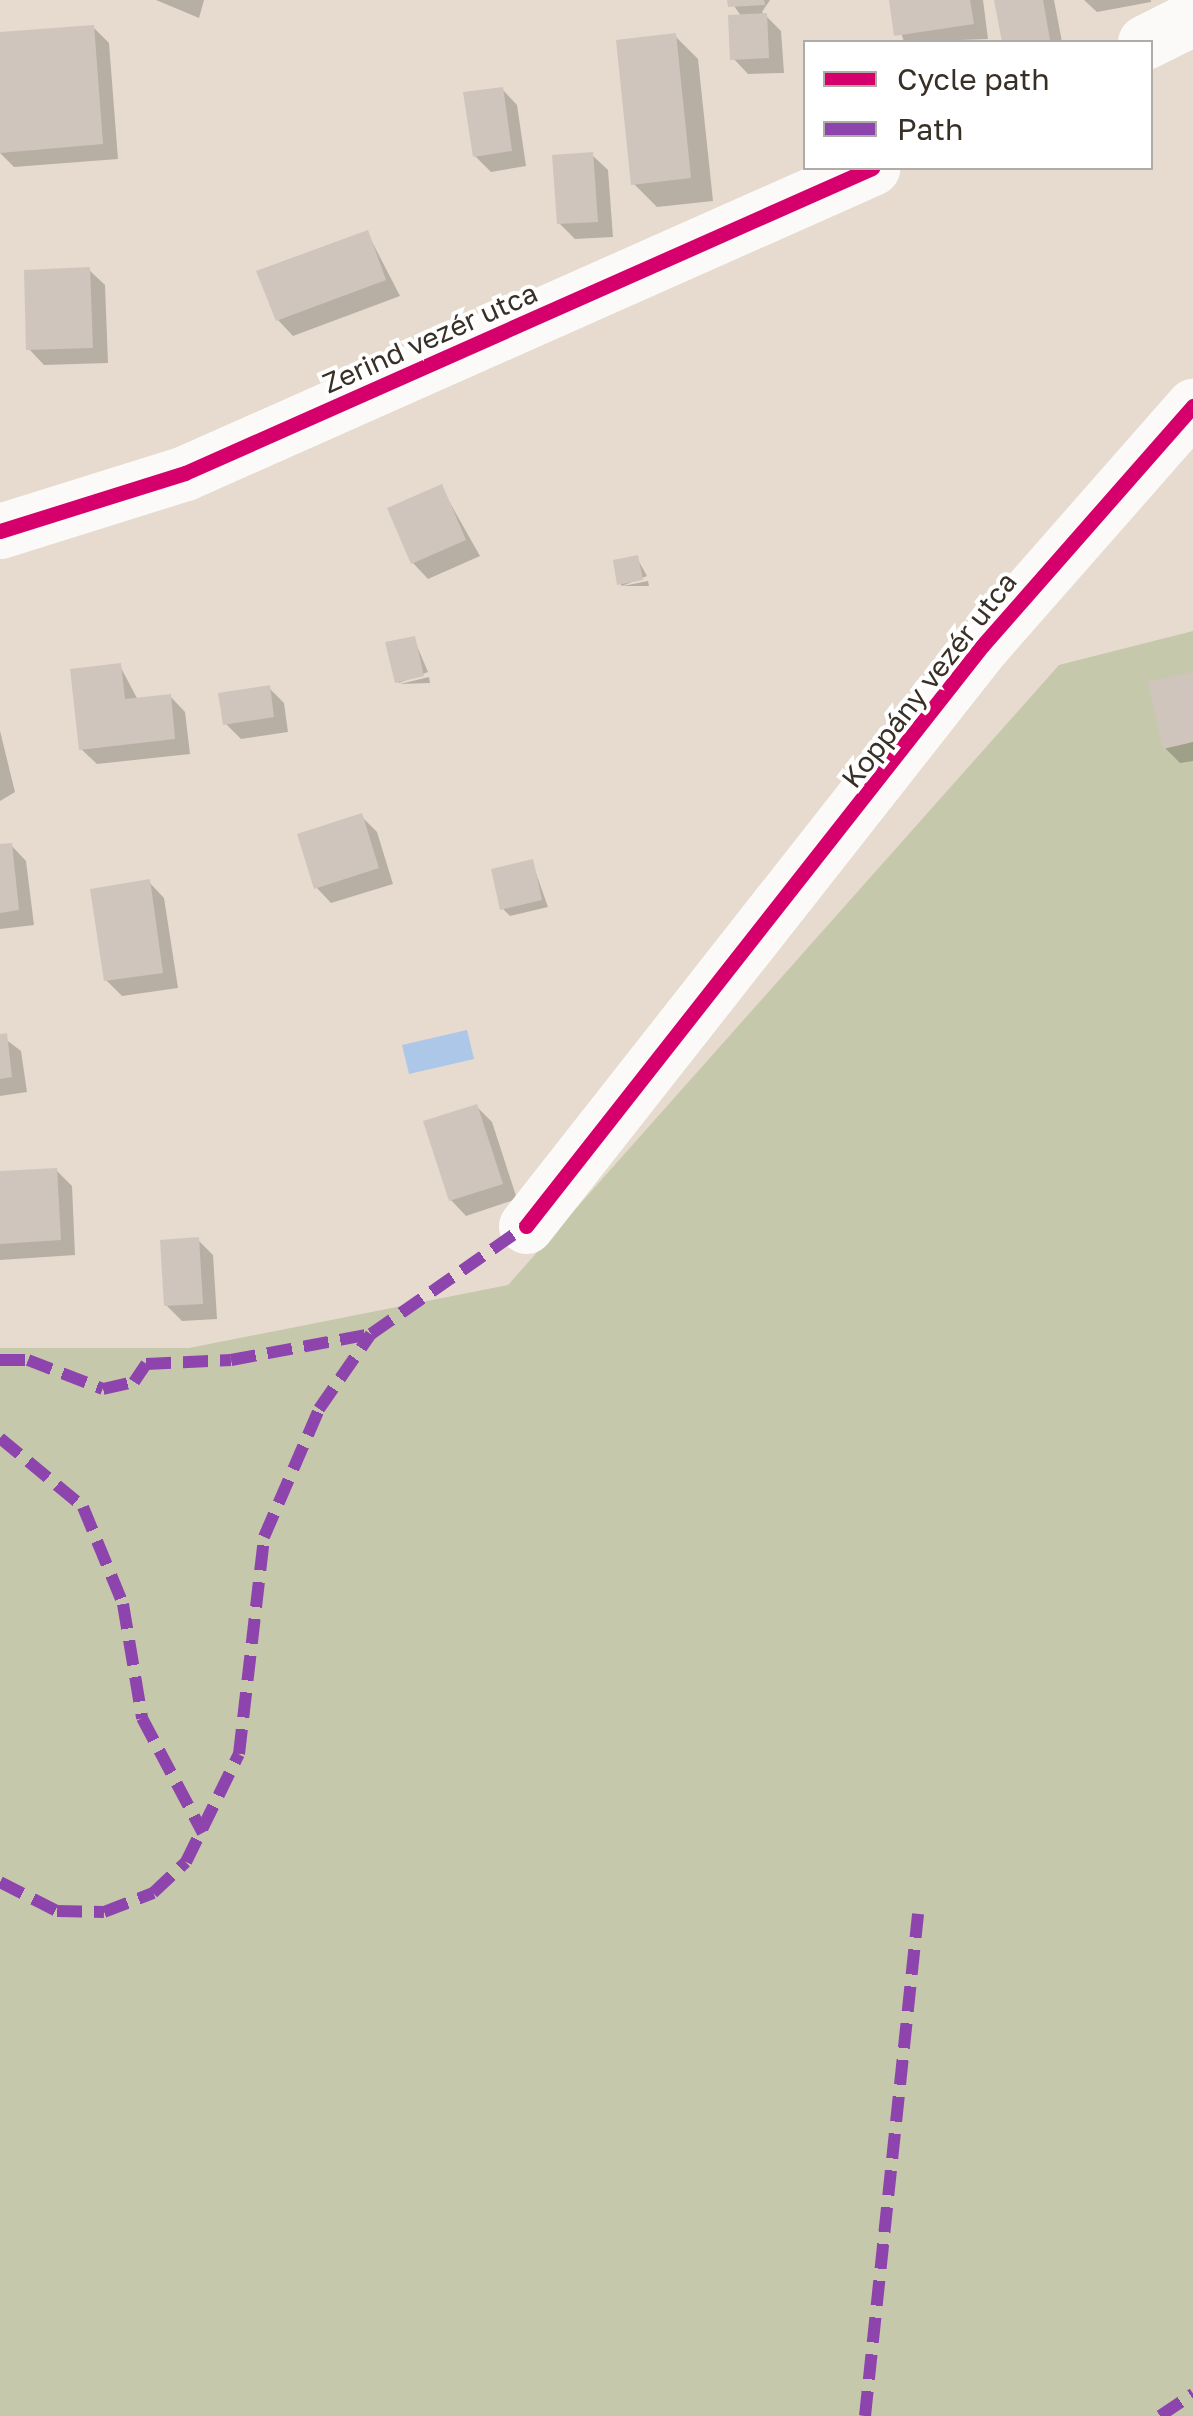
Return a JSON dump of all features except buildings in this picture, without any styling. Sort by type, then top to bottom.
[{"type":"street","points":[[1148,40],[1193,18]]},
{"type":"street","name":"Zerind vezér utca","points":[[0,531],[186,474],[868,170]]},
{"type":"street","name":"Koppány vezér utca","points":[[526,1226],[689,1030],[982,646],[1193,406]]},
{"type":"green space","points":[[1193,631],[1193,2416],[0,2416],[0,1348],[189,1348],[508,1285],[1059,665]]},
{"type":"water","points":[[467,1030],[474,1059],[409,1074],[402,1045]]},
{"type":"marked path","points":[[0,1882],[57,1911],[104,1912],[153,1893],[186,1862],[239,1754],[264,1537],[319,1409],[371,1334],[526,1226]]},
{"type":"marked path","points":[[0,1360],[28,1360],[103,1389],[134,1382],[146,1364],[231,1360],[371,1334]]},
{"type":"marked path","points":[[0,1438],[83,1507],[123,1604],[142,1718],[203,1833]]},
{"type":"marked path","points":[[865,2416],[918,1914]]},
{"type":"marked path","points":[[1160,2416],[1193,2394]]},
{"type":"cycle path","points":[[0,531],[185,473],[867,170]]},
{"type":"cycle path","points":[[526,1226],[982,646],[1193,406]]}]
